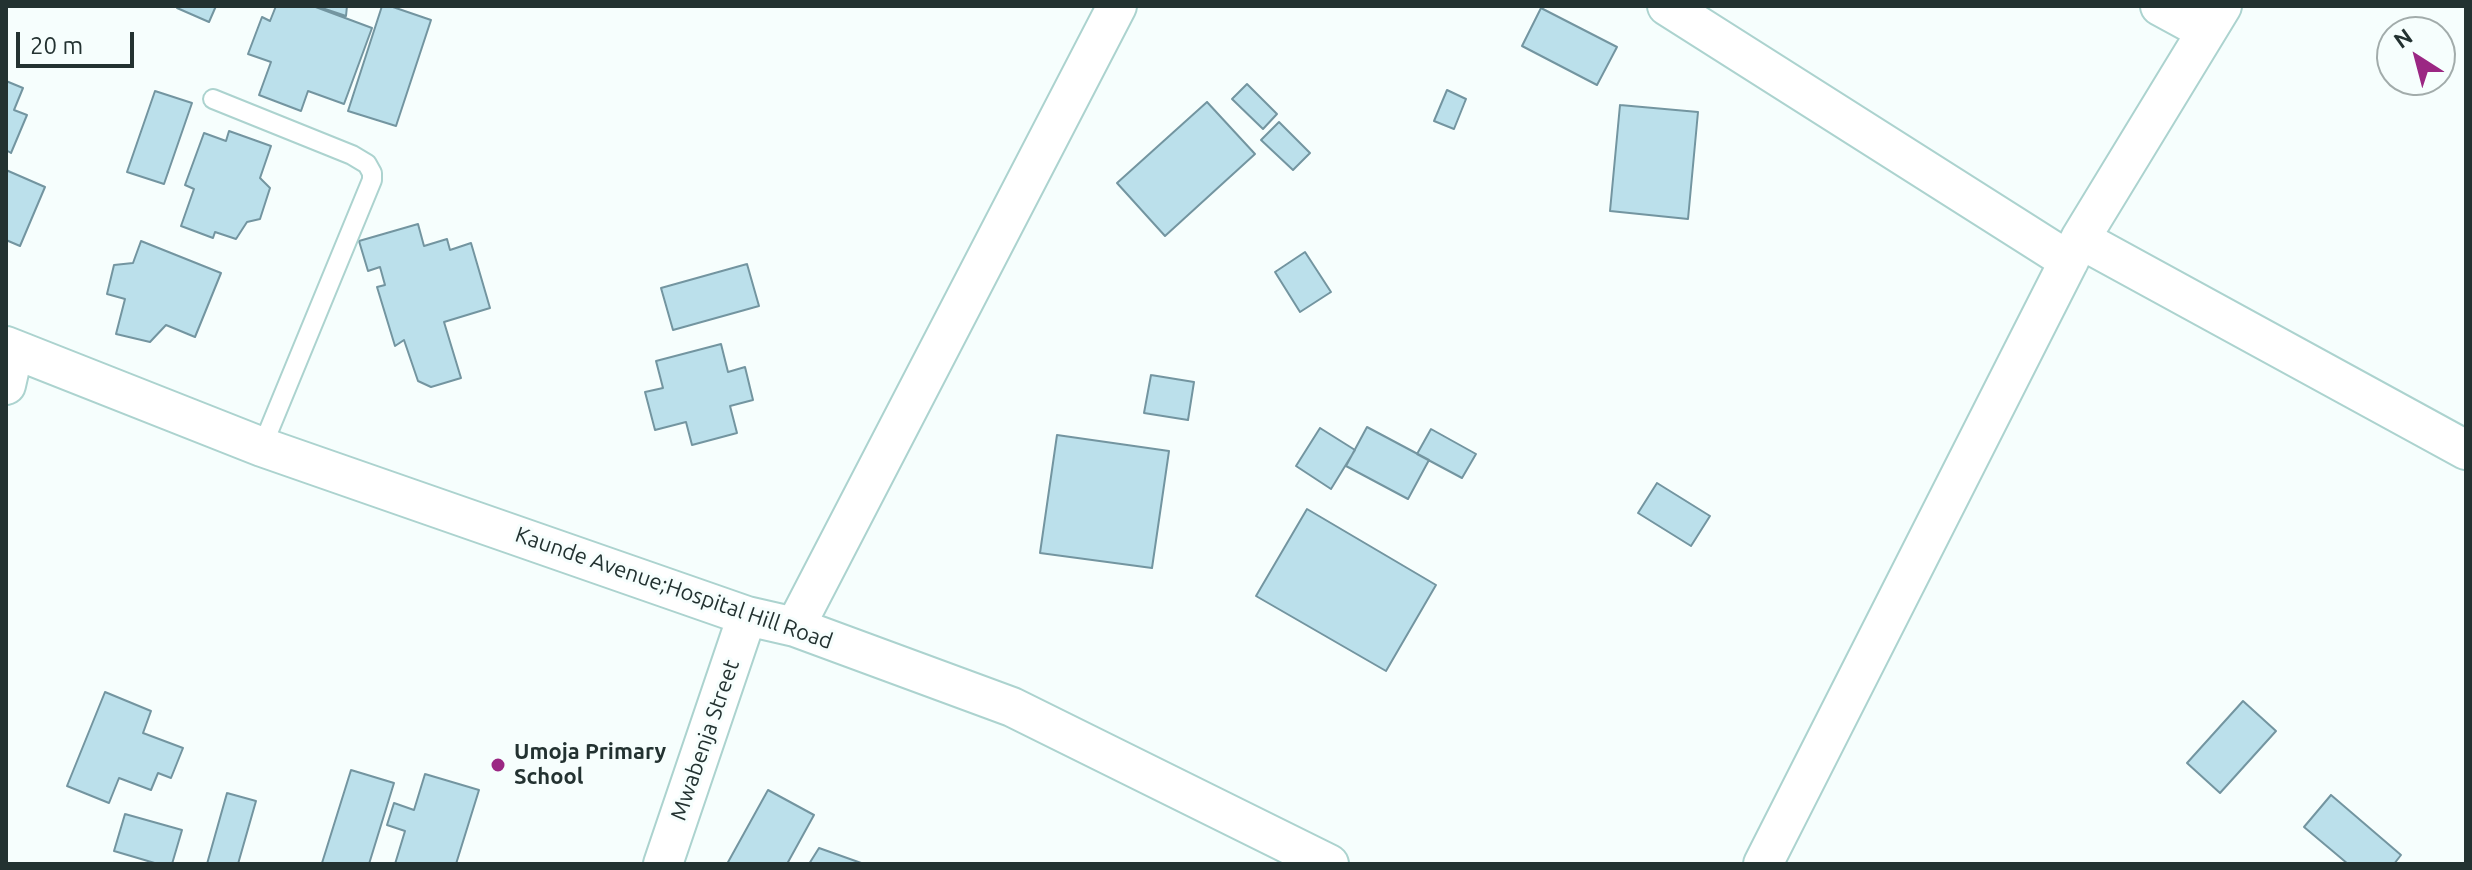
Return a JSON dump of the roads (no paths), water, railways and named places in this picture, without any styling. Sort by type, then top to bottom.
[{"type":"street","points":[[795,627],[1117,6]]},
{"type":"street","points":[[1667,6],[2074,250],[2466,450]]},
{"type":"street","points":[[1763,864],[2074,250],[2214,18],[2160,6]]},
{"type":"street","name":"Kaunde Avenue;Hospital Hill Road","points":[[9,360],[747,616],[795,627],[1012,707],[1329,864]]},
{"type":"street","name":"Mwabenja Street","points":[[663,864],[747,616]]},
{"type":"lane","points":[[213,99],[352,155],[367,164],[372,173],[372,180],[262,447]]},
{"type":"place","name":"Umoja Primary School","points":[[498,765]]}]
